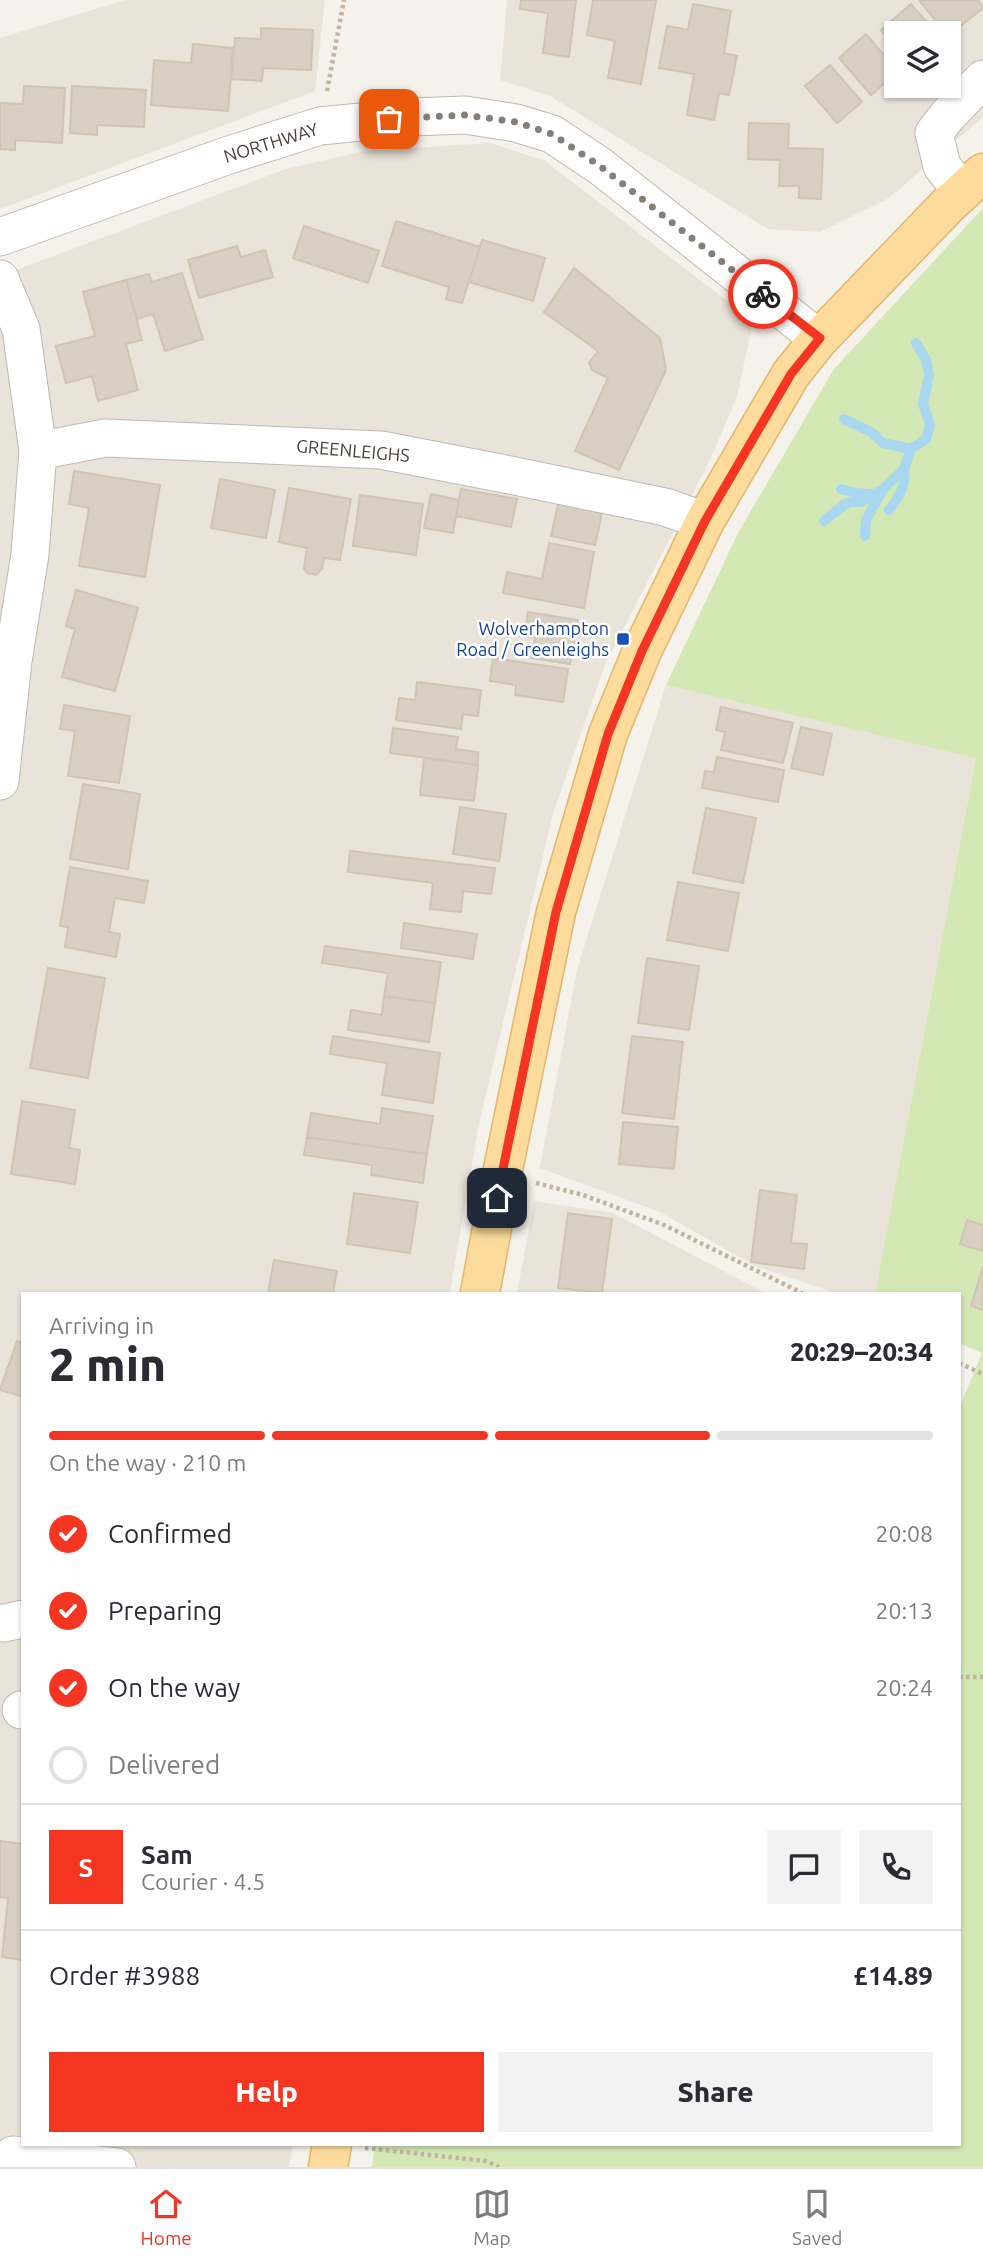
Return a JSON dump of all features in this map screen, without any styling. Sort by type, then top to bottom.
[{"type":"main road","points":[[480,1292],[556,912],[608,734],[642,651],[705,521],[791,374],[820,338],[973,183]]},
{"type":"main road","points":[[328,2167],[347,2146]]},
{"type":"street","points":[[973,183],[942,166],[934,133],[983,79]]},
{"type":"street","name":"NORTHWAY","points":[[0,237],[229,155],[320,126],[465,115],[516,122],[552,134],[600,166],[820,338]]},
{"type":"street","points":[[0,279],[21,329],[38,451],[30,554],[13,661],[0,781]]},
{"type":"street","name":"GREENLEIGHS","points":[[38,451],[105,438],[381,450],[665,507],[705,521]]},
{"type":"street","points":[[13,2155],[117,2167]]},
{"type":"path","points":[[320,126],[344,0]]},
{"type":"path","points":[[502,1174],[583,1195],[664,1225],[800,1292]]},
{"type":"path","points":[[961,1364],[983,1374]]},
{"type":"path","points":[[961,1677],[983,1677]]},
{"type":"path","points":[[347,2146],[486,2161],[499,2167]]},
{"type":"shaded area","points":[[125,0],[325,0],[315,91],[0,209],[0,38]]},
{"type":"shaded area","points":[[507,0],[983,0],[983,117],[889,198],[820,232],[768,229],[550,96],[500,80]]},
{"type":"shaded area","points":[[491,143],[545,161],[753,321],[737,397],[707,466],[604,667],[553,814],[479,1123],[450,1292],[21,1292],[21,2146],[293,2146],[289,2167],[0,2167],[0,276],[286,169],[364,151]]},
{"type":"shaded area","points":[[666,685],[976,757],[875,1292],[833,1292],[755,1266],[660,1212],[540,1168],[577,970]]},
{"type":"shaded area","points":[[534,1201],[613,1213],[763,1292],[517,1292]]},
{"type":"green space","points":[[983,208],[983,2167],[372,2167],[375,2146],[961,2146],[961,1404],[982,1353],[961,1344],[961,1292],[875,1292],[976,758],[666,685],[738,533],[834,369]]},
{"type":"building","points":[[521,0],[576,0],[569,57],[543,53],[548,13],[520,9]]},
{"type":"building","points":[[593,0],[656,0],[641,84],[608,78],[615,41],[587,35]]},
{"type":"building","points":[[919,0],[978,0],[983,8],[961,26],[961,21],[936,21]]},
{"type":"building","points":[[693,4],[731,11],[724,53],[737,56],[729,95],[719,93],[714,120],[687,115],[694,74],[659,68],[667,26],[688,30]]},
{"type":"building","points":[[911,4],[926,21],[891,21]]},
{"type":"building","points":[[261,28],[313,30],[311,70],[263,68],[262,81],[231,79],[235,38],[261,39]]},
{"type":"building","points":[[866,34],[884,55],[884,84],[871,95],[839,58]]},
{"type":"building","points":[[193,44],[233,48],[228,111],[151,105],[154,60],[191,63]]},
{"type":"building","points":[[830,65],[862,102],[837,123],[805,86]]},
{"type":"building","points":[[24,86],[65,88],[62,143],[15,140],[15,150],[0,149],[0,103],[23,104]]},
{"type":"building","points":[[72,86],[146,90],[144,127],[97,125],[97,135],[70,133]]},
{"type":"building","points":[[749,123],[789,124],[788,148],[823,149],[821,199],[799,198],[799,186],[779,186],[780,160],[748,159]]},
{"type":"building","points":[[396,221],[480,247],[462,303],[446,299],[449,287],[382,266]]},
{"type":"building","points":[[304,226],[379,251],[368,283],[293,258]]},
{"type":"building","points":[[482,240],[545,258],[533,301],[469,282]]},
{"type":"building","points":[[237,246],[241,257],[265,250],[273,277],[199,298],[188,260]]},
{"type":"building","points":[[574,268],[660,338],[666,370],[619,470],[575,451],[608,378],[592,370],[589,363],[598,351],[544,312]]},
{"type":"building","points":[[182,273],[203,339],[165,351],[153,314],[137,319],[126,280],[149,274],[152,282]]},
{"type":"building","points":[[126,280],[142,340],[126,344],[138,390],[98,401],[92,376],[66,383],[56,346],[95,336],[83,292]]},
{"type":"building","points":[[74,471],[160,485],[145,577],[79,566],[89,508],[69,504]]},
{"type":"building","points":[[220,479],[275,490],[266,538],[211,528]]},
{"type":"building","points":[[289,488],[351,499],[340,560],[324,558],[322,569],[316,575],[304,569],[307,548],[279,542]]},
{"type":"building","points":[[461,489],[517,499],[511,527],[456,516]]},
{"type":"building","points":[[431,494],[459,500],[453,533],[424,528]]},
{"type":"building","points":[[360,495],[423,504],[416,555],[353,546]]},
{"type":"building","points":[[560,495],[604,504],[595,545],[551,536]]},
{"type":"building","points":[[549,543],[594,552],[584,608],[503,593],[507,572],[542,579]]},
{"type":"building","points":[[76,590],[138,608],[115,691],[62,677],[75,629],[66,626]]},
{"type":"building","points":[[528,612],[578,620],[570,664],[531,658],[535,638],[524,636]]},
{"type":"building","points":[[493,658],[568,669],[563,702],[515,695],[516,685],[490,681]]},
{"type":"building","points":[[417,682],[481,690],[478,716],[463,714],[461,729],[396,720],[399,698],[415,700]]},
{"type":"building","points":[[64,705],[130,716],[119,783],[68,776],[75,731],[60,729]]},
{"type":"building","points":[[721,707],[793,723],[783,763],[721,750],[725,732],[716,730]]},
{"type":"building","points":[[801,727],[832,734],[823,775],[791,768]]},
{"type":"building","points":[[393,728],[458,737],[456,749],[478,752],[478,765],[390,753]]},
{"type":"building","points":[[717,757],[784,770],[778,802],[702,788],[705,771],[714,772]]},
{"type":"building","points":[[424,758],[478,765],[474,801],[420,795]]},
{"type":"building","points":[[83,784],[140,794],[128,869],[70,859]]},
{"type":"building","points":[[460,807],[506,814],[499,861],[453,854]]},
{"type":"building","points":[[706,808],[756,818],[743,883],[693,873]]},
{"type":"building","points":[[350,851],[495,868],[491,894],[463,891],[461,912],[430,909],[433,883],[348,872]]},
{"type":"building","points":[[70,867],[148,881],[144,903],[115,898],[109,932],[120,934],[116,957],[65,947],[68,927],[60,926]]},
{"type":"building","points":[[678,882],[739,893],[728,951],[667,940]]},
{"type":"building","points":[[404,923],[477,934],[473,959],[401,948]]},
{"type":"building","points":[[325,946],[441,962],[435,1003],[384,996],[388,973],[322,963]]},
{"type":"building","points":[[647,958],[699,966],[689,1030],[638,1023]]},
{"type":"building","points":[[48,968],[105,978],[88,1078],[30,1068]]},
{"type":"building","points":[[384,996],[435,1003],[429,1042],[348,1030],[351,1010],[382,1015]]},
{"type":"building","points":[[333,1036],[440,1053],[433,1103],[382,1095],[387,1063],[330,1054]]},
{"type":"building","points":[[632,1036],[683,1042],[674,1119],[622,1113]]},
{"type":"building","points":[[22,1101],[75,1110],[69,1148],[80,1150],[75,1184],[11,1174]]},
{"type":"building","points":[[382,1108],[433,1116],[427,1154],[307,1137],[311,1113],[380,1124]]},
{"type":"building","points":[[623,1122],[678,1127],[674,1169],[619,1164]]},
{"type":"building","points":[[307,1137],[427,1154],[423,1183],[371,1175],[372,1165],[304,1155]]},
{"type":"building","points":[[760,1190],[797,1195],[791,1243],[807,1244],[804,1269],[751,1262]]},
{"type":"building","points":[[354,1193],[418,1202],[410,1253],[347,1244]]},
{"type":"building","points":[[568,1213],[612,1219],[602,1292],[558,1288]]},
{"type":"building","points":[[967,1220],[983,1225],[983,1251],[960,1244]]},
{"type":"building","points":[[274,1260],[337,1271],[333,1292],[268,1292]]},
{"type":"building","points":[[983,1266],[983,1310],[971,1306]]},
{"type":"building","points":[[17,1341],[21,1342],[21,1396],[0,1390]]},
{"type":"building","points":[[0,1841],[21,1844],[21,1960],[2,1957],[8,1898],[0,1897]]},
{"type":"waterway","points":[[824,521],[844,505],[861,502],[883,489],[904,469],[911,449],[926,439],[930,425],[923,404],[929,375],[926,360],[916,343]]},
{"type":"waterway","points":[[844,419],[871,432],[883,443],[911,449]]},
{"type":"waterway","points":[[889,510],[901,491],[904,469]]},
{"type":"waterway","points":[[841,489],[871,494]]},
{"type":"waterway","points":[[865,536],[866,520],[883,489]]},
{"type":"way so far","points":[[389,119],[465,115],[516,122],[552,134],[600,166],[763,294]]},
{"type":"place","name":"Wolverhampton Road / Greenleighs","points":[[623,639]]},
{"type":"route","points":[[497,1198],[556,912],[608,734],[642,651],[705,521],[791,374],[820,338],[763,294]]}]
